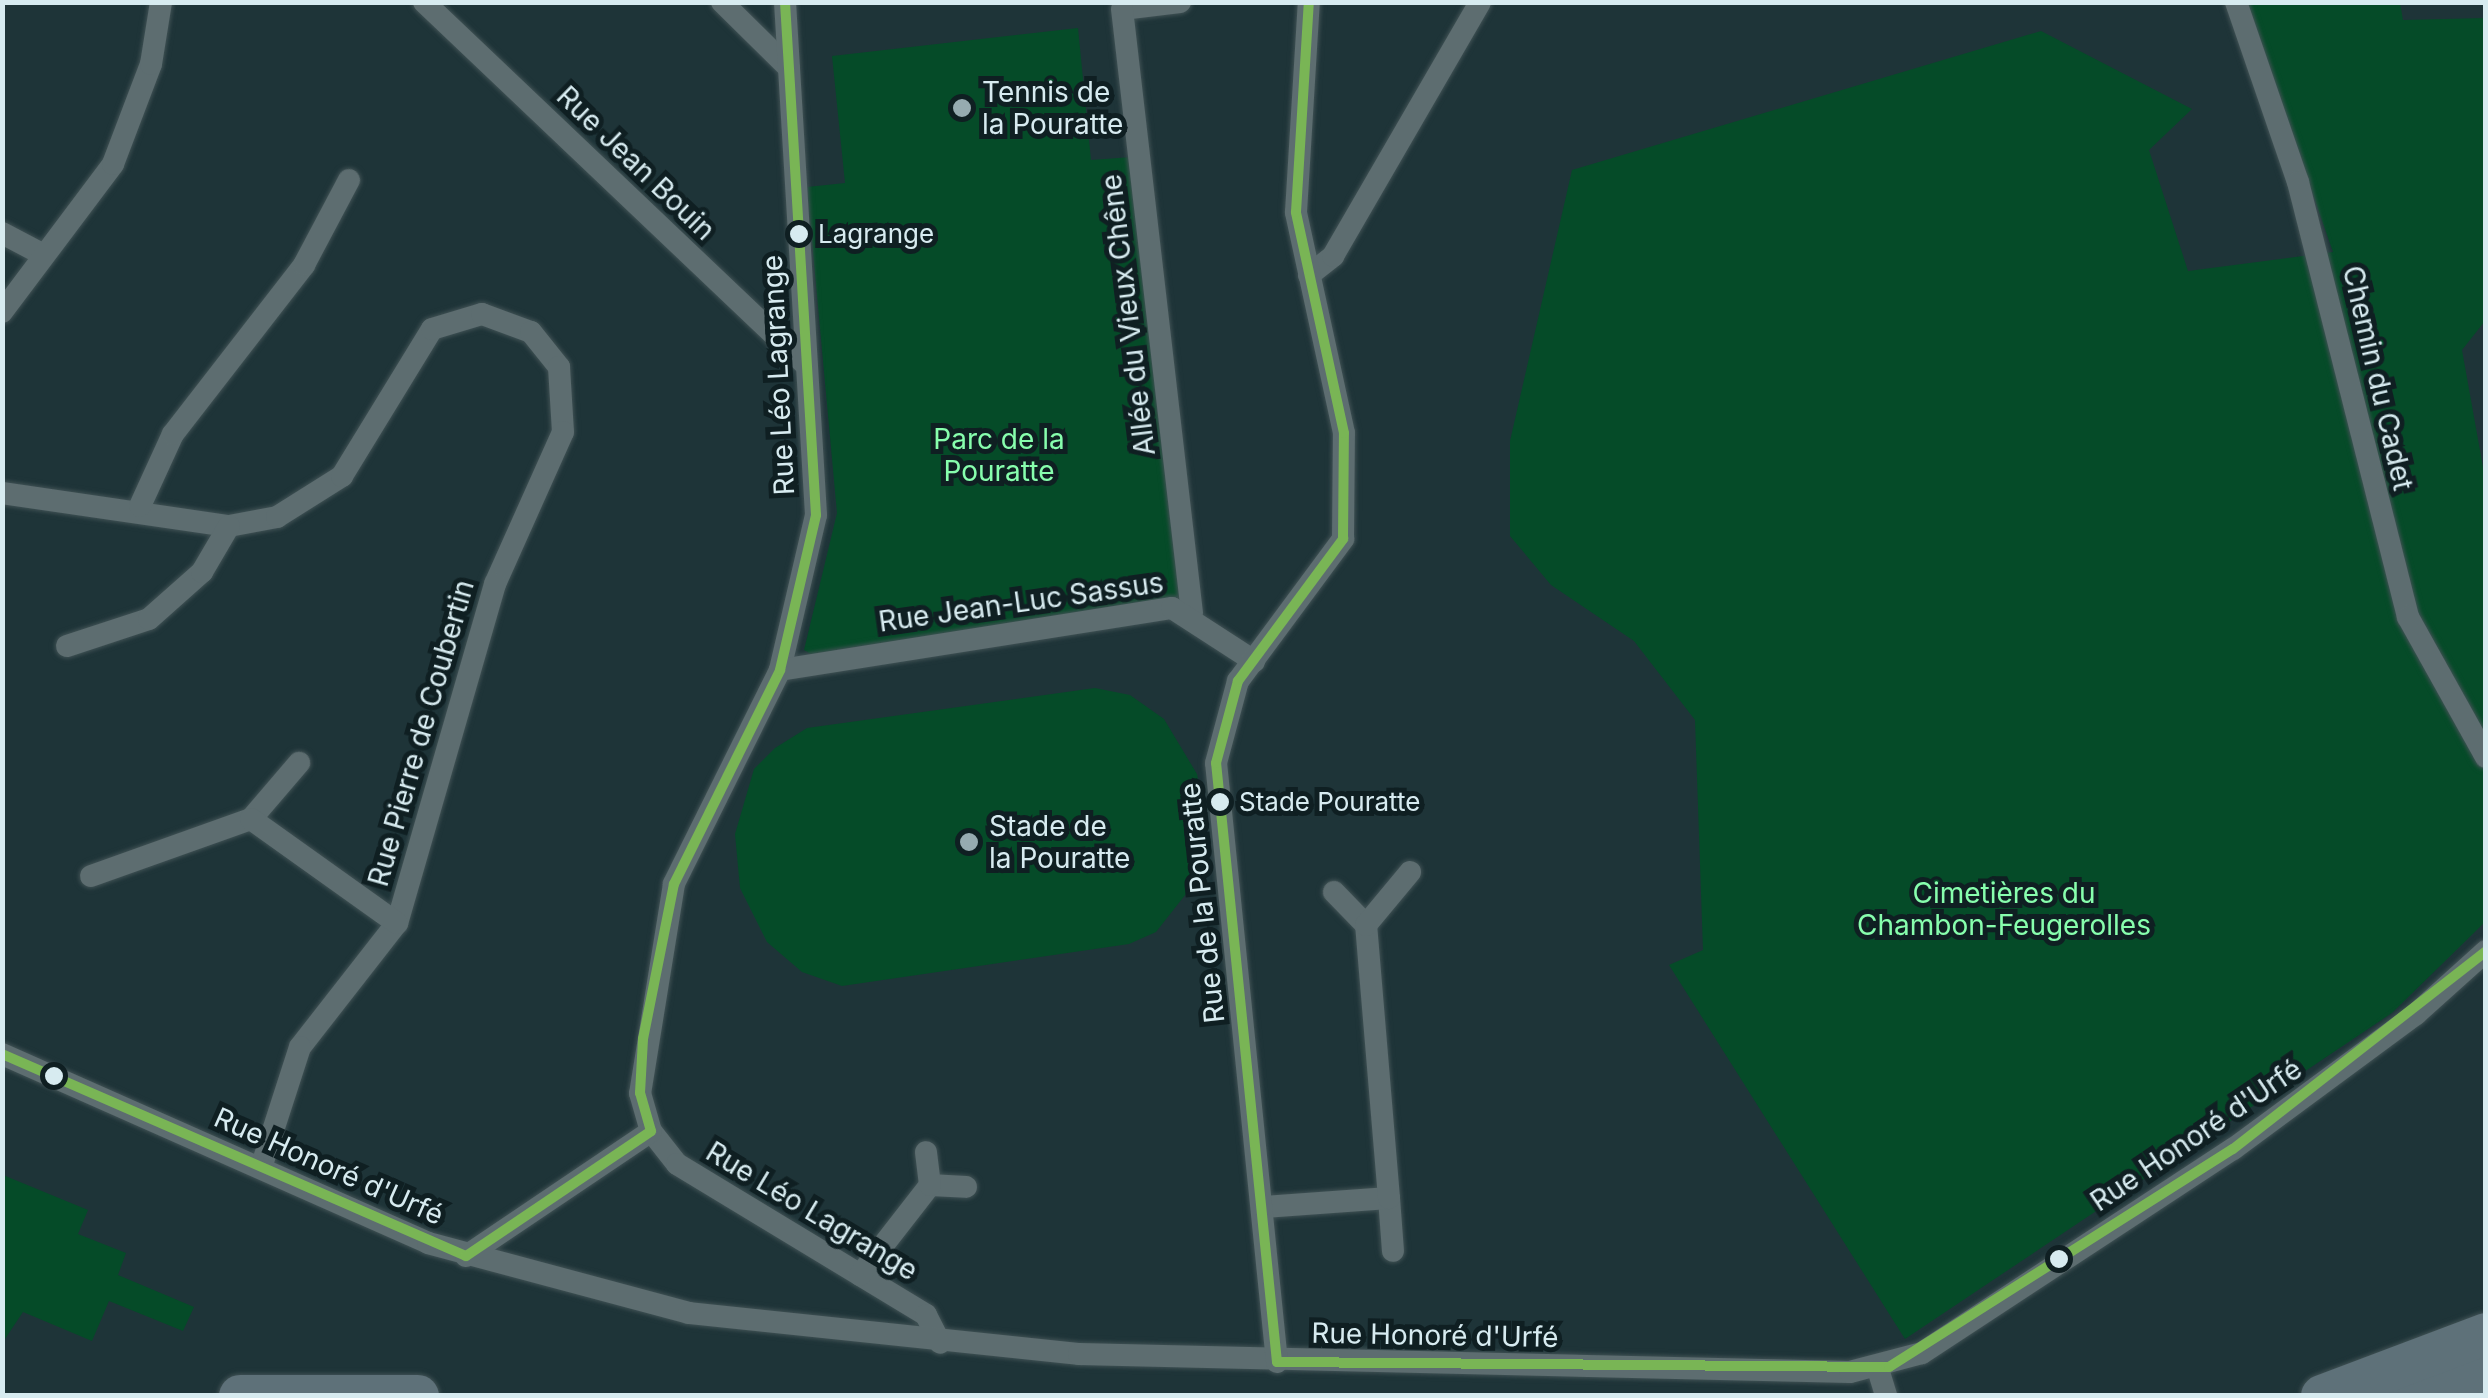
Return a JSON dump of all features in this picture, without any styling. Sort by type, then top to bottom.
[{"type":"highway","points":[[2322,1396],[2486,1334]]},
{"type":"highway","points":[[2333,1396],[2486,1374]]},
{"type":"highway","points":[[240,1396],[418,1396]]},
{"type":"street","points":[[2,312],[40,253],[113,164],[150,64],[161,2]]},
{"type":"street","name":"Rue Jean Bouin","points":[[424,2],[807,366]]},
{"type":"street","points":[[722,2],[789,68]]},
{"type":"street","name":"Rue Léo Lagrange","points":[[784,2],[816,515],[780,670],[674,884],[643,1039],[640,1093],[651,1130],[718,1192],[926,1315],[940,1343]]},
{"type":"street","name":"Allée du Vieux Chêne","points":[[1180,2],[1122,9],[1192,613]]},
{"type":"street","name":"Rue de la Pouratte","points":[[1277,1362],[1216,763],[1227,704],[1343,540],[1344,433],[1310,275],[1294,146],[1309,2]]},
{"type":"street","points":[[1310,275],[1333,256],[1480,2]]},
{"type":"street","name":"Chemin du Cadet","points":[[2236,2],[2298,182],[2408,617],[2486,758]]},
{"type":"street","points":[[140,506],[173,434],[304,264],[349,180]]},
{"type":"street","points":[[2,233],[40,253]]},
{"type":"street","name":"Rue Pierre de Coubertin","points":[[2,493],[140,506],[229,526],[277,517],[342,476],[432,329],[482,314],[530,332],[559,367],[562,432],[495,584],[397,923],[300,1047],[261,1168]]},
{"type":"street","points":[[67,646],[149,619],[202,572],[229,526]]},
{"type":"street","name":"Rue Jean-Luc Sassus","points":[[780,670],[1172,608],[1192,613],[1254,661]]},
{"type":"street","points":[[91,876],[251,819],[299,764]]},
{"type":"street","points":[[251,819],[397,923]]},
{"type":"street","points":[[1366,924],[1410,872]]},
{"type":"street","points":[[1334,892],[1366,924],[1394,1251]]},
{"type":"street","name":"Rue Honoré d'Urfé","points":[[2,1054],[466,1256],[689,1313],[940,1343],[1277,1362],[1878,1370],[1947,1338],[2233,1150],[2416,1014],[2486,951]]},
{"type":"street","points":[[466,1256],[651,1130]]},
{"type":"street","points":[[860,1275],[930,1184],[926,1152]]},
{"type":"street","points":[[930,1184],[966,1187]]},
{"type":"street","points":[[1264,1208],[1390,1198]]},
{"type":"street","points":[[1878,1370],[1886,1396]]},
{"type":"green space","name":"Cimetières du Chambon-Feugerolles","points":[[2246,3],[2400,3],[2403,20],[2485,18],[2485,321],[2462,350],[2486,484],[2485,922],[2392,1013],[1905,1339],[1669,965],[1703,950],[1695,720],[1634,641],[1551,585],[1510,536],[1510,441],[1572,170],[2041,31],[2192,109],[2149,150],[2188,271],[2333,252]]},
{"type":"green space","name":"Parc de la Pouratte","points":[[1078,28],[1091,160],[1132,157],[1182,598],[814,656],[804,650],[837,513],[807,187],[845,183],[832,56]]},
{"type":"green space","name":"Stade de la Pouratte","points":[[1095,688],[1130,695],[1164,719],[1197,774],[1204,810],[1193,885],[1156,932],[1129,944],[842,986],[802,972],[767,942],[740,888],[735,834],[754,769],[775,748],[807,728]]},
{"type":"green space","points":[[3,1175],[88,1210],[78,1234],[126,1253],[118,1275],[194,1307],[183,1331],[109,1301],[92,1341],[23,1312],[3,1342]]},
{"type":"transit line","points":[[651,1131],[640,1093],[643,1039],[674,884],[780,670],[816,515],[785,2]]},
{"type":"transit line","points":[[1277,1362],[1216,763],[1238,681],[1343,539],[1344,433],[1296,212],[1309,2]]},
{"type":"transit line","points":[[1277,1362],[1889,1367],[2233,1149],[2486,951]]},
{"type":"transit line","points":[[2,1054],[466,1256]]},
{"type":"transit line","points":[[466,1256],[651,1131]]},
{"type":"place","name":"Tennis de la Pouratte","points":[[962,108]]},
{"type":"place","name":"Lagrange","points":[[799,234]]},
{"type":"place","name":"Stade Pouratte","points":[[1220,802]]},
{"type":"place","name":"Stade de la Pouratte","points":[[969,842]]}]
